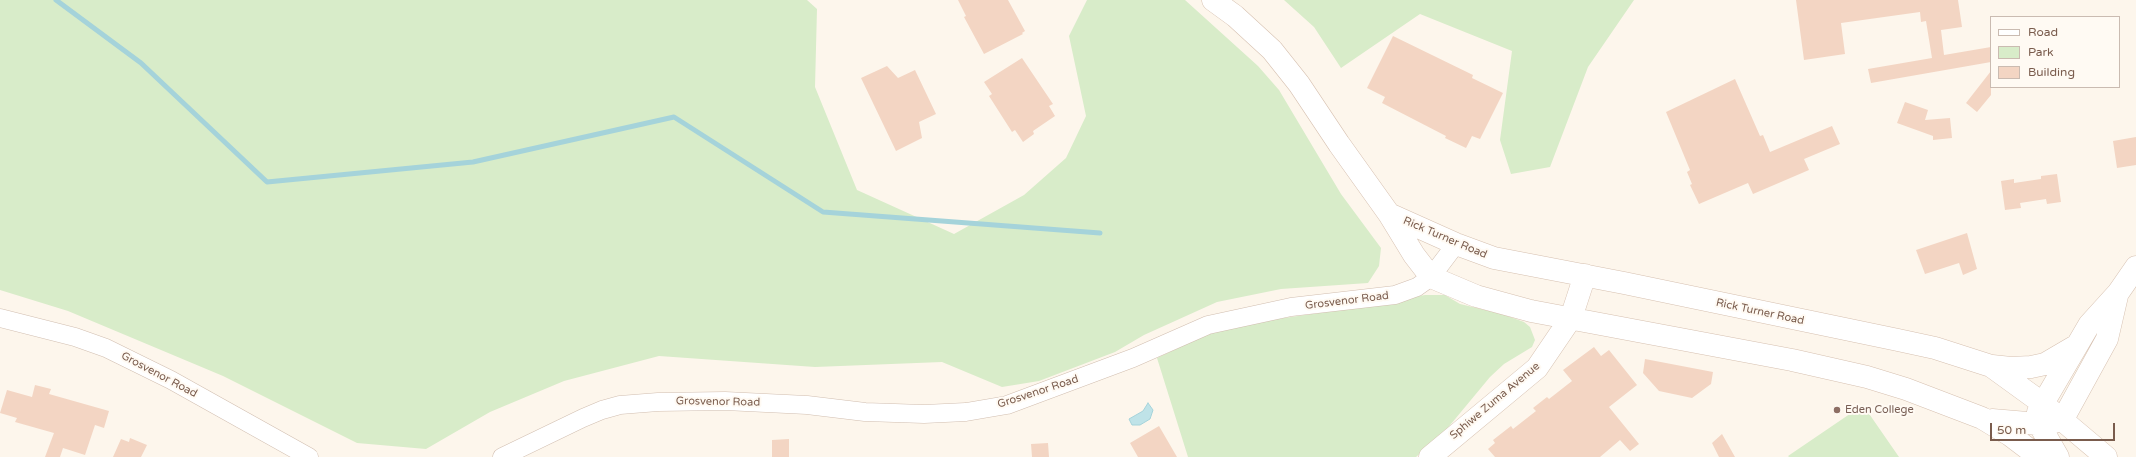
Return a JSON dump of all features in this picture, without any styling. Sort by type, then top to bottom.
[{"type":"main road","name":"Rick Turner Road","points":[[1213,0],[1235,16],[1272,50],[1299,84],[1339,144],[1390,214],[1414,255],[1431,277],[1476,296],[1531,311],[1792,360],[1867,377],[1906,389],[1982,418],[2010,435],[2039,457]]},
{"type":"main road","name":"Rick Turner Road","points":[[1390,214],[1456,244],[1494,258],[1585,275],[1905,341],[1935,348],[1991,366],[2063,419],[2106,457]]},
{"type":"main road","points":[[2058,457],[2039,424],[2038,412],[2089,326],[2118,293],[2136,267]]},
{"type":"main road","name":"Sphiwe Zuma Avenue","points":[[1430,457],[1537,368],[1571,318],[1585,275]]},
{"type":"main road","points":[[1982,418],[2009,423],[2039,424],[2063,419],[2107,339],[2118,293]]},
{"type":"main road","points":[[1991,366],[2011,368],[2038,365],[2060,356],[2077,345]]},
{"type":"street","name":"Grosvenor Road","points":[[502,457],[602,410],[628,404],[726,401],[807,405],[865,412],[924,414],[966,412],[1007,405],[1133,358],[1208,325],[1291,307],[1374,299],[1395,295],[1417,286],[1431,277],[1456,244]]},
{"type":"street","name":"Grosvenor Road","points":[[0,318],[75,337],[106,348],[171,380],[308,457]]},
{"type":"green space","points":[[0,0],[807,0],[817,9],[815,87],[857,190],[954,234],[1024,195],[1066,158],[1086,116],[1069,36],[1087,0],[1185,0],[1258,66],[1279,90],[1341,194],[1381,248],[1379,266],[1368,283],[1281,289],[1217,302],[1144,335],[1115,352],[1039,381],[1002,387],[942,362],[815,367],[659,356],[564,381],[490,412],[426,449],[357,443],[223,376],[68,311],[0,290]]},
{"type":"green space","points":[[1284,0],[1634,0],[1588,67],[1550,167],[1511,174],[1500,140],[1512,51],[1420,14],[1341,68],[1314,27]]},
{"type":"green space","points":[[1425,295],[1445,295],[1460,304],[1502,314],[1524,322],[1530,327],[1535,340],[1532,347],[1504,364],[1490,377],[1446,430],[1416,457],[1188,457],[1157,358],[1201,337],[1236,325],[1346,309]]},
{"type":"green space","points":[[1863,405],[1899,457],[1788,456]]},
{"type":"water","points":[[1148,403],[1153,410],[1150,419],[1140,425],[1132,425],[1129,419],[1143,411]]},
{"type":"building","points":[[958,0],[1008,0],[1025,31],[1022,33],[1023,34],[984,54],[964,17],[966,16]]},
{"type":"building","points":[[1796,0],[1958,0],[1962,27],[1941,30],[1944,55],[1990,47],[1990,62],[1871,83],[1868,69],[1932,58],[1926,21],[1921,22],[1920,12],[1841,23],[1845,54],[1804,60]]},
{"type":"building","points":[[1393,36],[1473,75],[1472,78],[1503,93],[1480,139],[1472,136],[1466,148],[1382,103],[1385,97],[1367,88]]},
{"type":"building","points":[[1022,58],[1053,104],[1049,106],[1055,116],[1033,131],[1034,134],[1023,142],[1015,130],[1012,132],[989,96],[992,94],[984,82]]},
{"type":"building","points":[[887,66],[898,78],[915,70],[936,114],[919,122],[922,138],[896,151],[861,78]]},
{"type":"building","points":[[1990,72],[1991,95],[1977,112],[1966,103]]},
{"type":"building","points":[[1735,79],[1760,136],[1763,135],[1770,152],[1832,126],[1840,144],[1804,159],[1809,170],[1753,194],[1748,183],[1699,204],[1690,185],[1692,184],[1687,172],[1690,170],[1666,112]]},
{"type":"building","points":[[1905,102],[1928,110],[1925,120],[1950,118],[1952,138],[1933,140],[1933,136],[1897,123]]},
{"type":"building","points":[[2136,137],[2136,165],[2117,168],[2113,141]]},
{"type":"building","points":[[2057,174],[2061,202],[2047,204],[2046,199],[2020,203],[2021,208],[2005,210],[2001,181],[2014,179],[2014,183],[2041,179],[2041,176]]},
{"type":"building","points":[[1967,233],[1977,269],[1963,275],[1959,263],[1925,274],[1916,250]]},
{"type":"building","points":[[1594,347],[1601,356],[1609,350],[1637,385],[1609,407],[1639,444],[1630,451],[1620,440],[1600,457],[1495,457],[1488,449],[1495,443],[1493,440],[1511,426],[1513,429],[1536,411],[1533,408],[1547,397],[1549,399],[1572,381],[1563,370]]},
{"type":"building","points":[[1645,359],[1713,372],[1711,384],[1692,398],[1659,391],[1643,373]]},
{"type":"building","points":[[35,385],[51,389],[49,394],[109,411],[104,428],[95,425],[85,455],[63,448],[60,457],[45,457],[54,433],[15,422],[17,418],[0,413],[7,390],[32,397]]},
{"type":"building","points":[[1159,426],[1177,457],[1138,457],[1130,443]]},
{"type":"building","points":[[1722,434],[1735,457],[1719,457],[1712,443]]},
{"type":"building","points":[[130,438],[147,445],[141,457],[113,457],[121,439],[129,442]]},
{"type":"building","points":[[789,439],[789,457],[772,457],[772,440]]},
{"type":"building","points":[[1048,443],[1049,457],[1032,457],[1031,444]]},
{"type":"waterway","points":[[56,0],[141,63],[267,182],[473,162],[674,117],[823,212],[1100,233]]},
{"type":"place","name":"Eden College","points":[[1837,410]]}]
